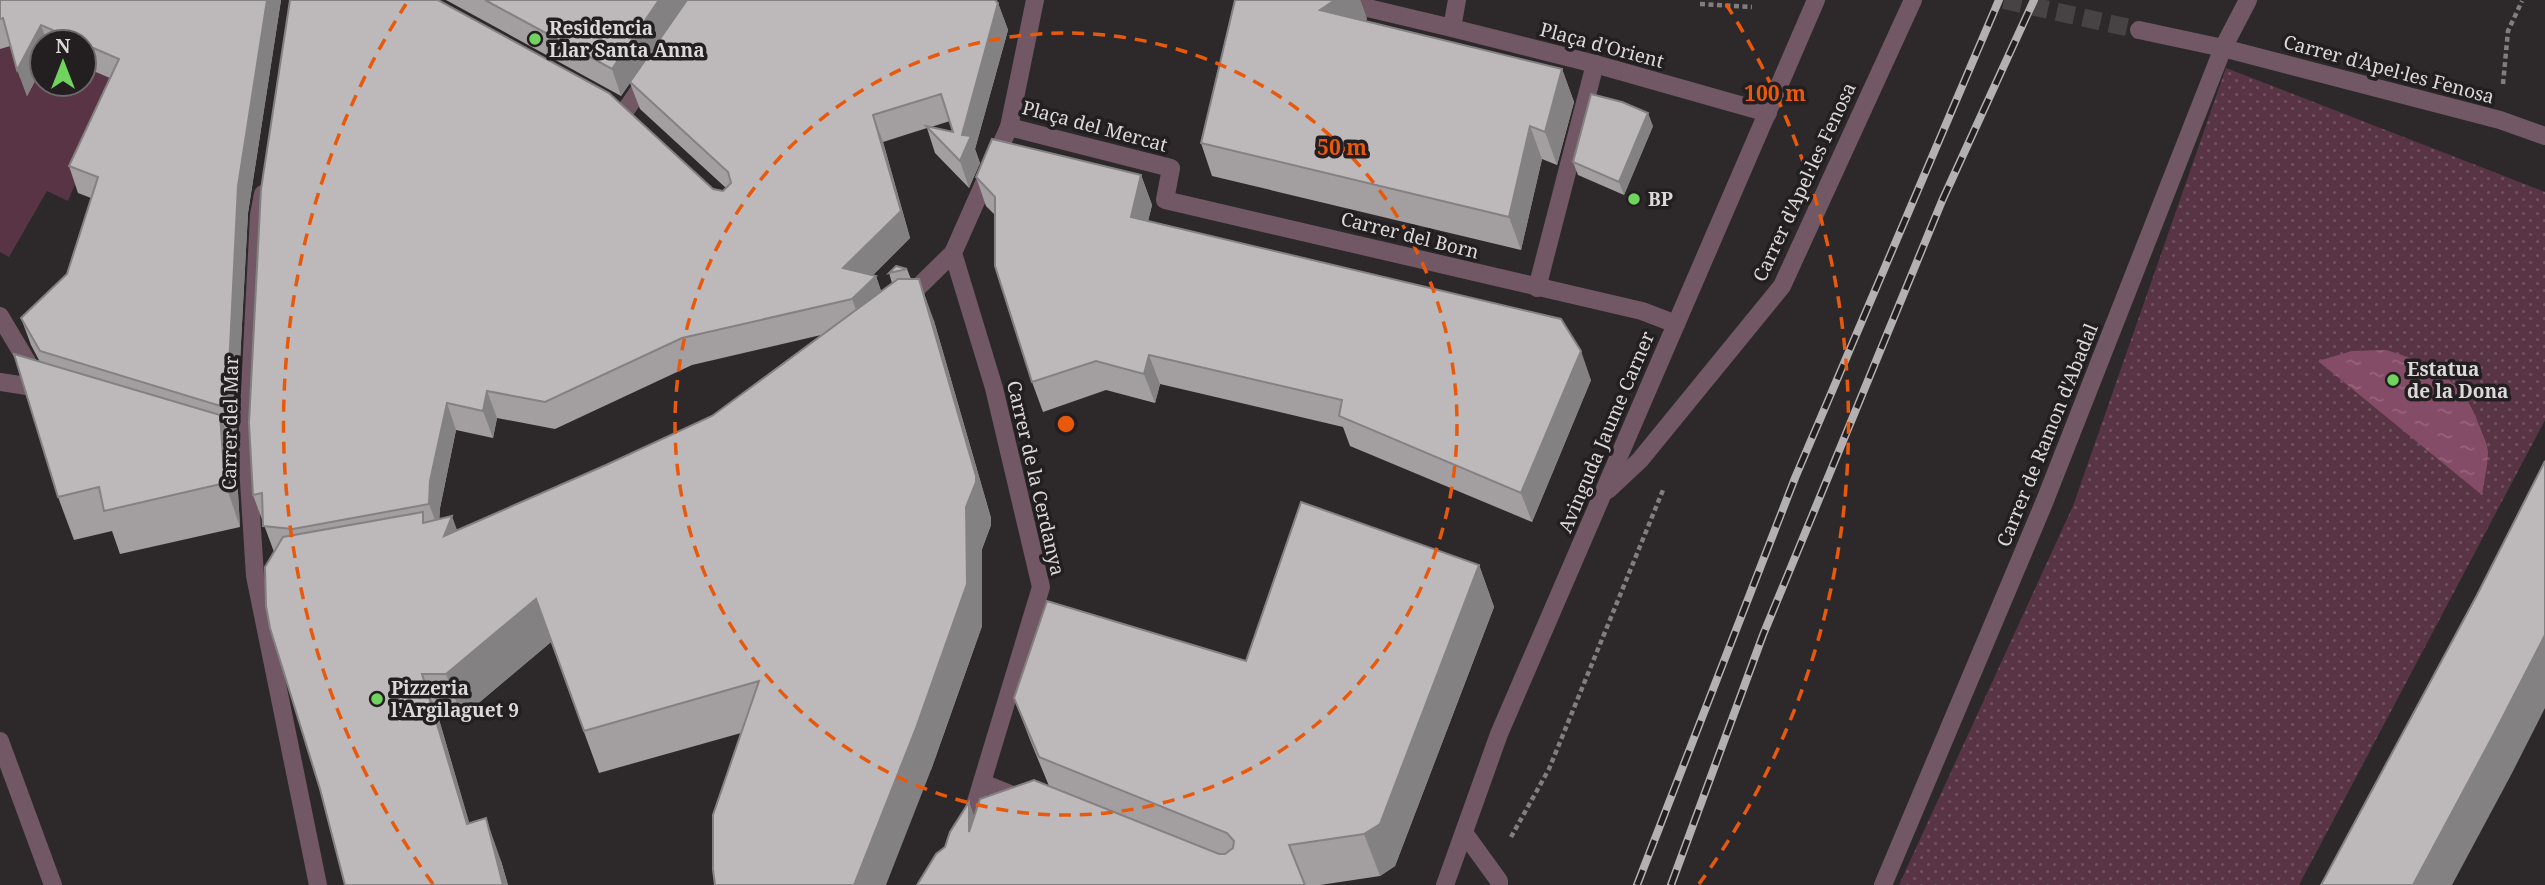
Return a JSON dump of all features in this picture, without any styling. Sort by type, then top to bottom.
[{"type":"street","name":"Plaça del Mercat","points":[[1035,0],[1009,127],[1171,168]]},
{"type":"street","name":"Plaça d'Orient","points":[[1334,0],[1595,64],[1768,113]]},
{"type":"street","points":[[1452,28],[1457,0]]},
{"type":"street","name":"Avinguda Jaume Carner","points":[[1445,885],[1499,734],[1816,0]]},
{"type":"street","name":"Carrer d'Apel·les Fenosa","points":[[1603,494],[1640,460],[1782,286],[1913,0]]},
{"type":"street","name":"Carrer de Ramon d'Abadal","points":[[1882,885],[2044,503],[2223,48],[2248,0]]},
{"type":"street","name":"Carrer d'Apel·les Fenosa","points":[[2139,30],[2223,48],[2500,120],[2545,136]]},
{"type":"street","points":[[1537,288],[1595,64]]},
{"type":"street","points":[[624,112],[655,67]]},
{"type":"street","points":[[890,315],[953,253],[1009,127]]},
{"type":"street","name":"Carrer del Born","points":[[1171,168],[1165,200],[1355,242],[1537,288],[1642,311],[1676,324]]},
{"type":"street","name":"Carrer del Mar","points":[[265,175],[259,215],[240,448],[318,885]]},
{"type":"street","name":"Carrer de la Cerdanya","points":[[953,253],[993,388],[1041,587],[962,847]]},
{"type":"street","points":[[0,316],[42,387]]},
{"type":"street","points":[[0,382],[42,387],[68,395]]},
{"type":"street","points":[[0,741],[53,885]]},
{"type":"street","points":[[983,783],[1048,808]]},
{"type":"street","points":[[1465,834],[1499,881],[1499,885]]},
{"type":"path","points":[[2500,120],[2508,30],[2522,1]]},
{"type":"path","points":[[1700,5],[1752,7]]},
{"type":"shaded area","points":[[0,7],[28,70],[28,98],[98,98],[98,56],[118,81],[68,201],[47,191],[9,257],[0,252]]},
{"type":"shaded area","points":[[2226,68],[2545,192],[2545,420],[2299,885],[1899,885],[2073,506]]},
{"type":"water","points":[[2386,350],[2417,361],[2443,376],[2455,385],[2473,409],[2488,451],[2482,495],[2318,361],[2352,351]]},
{"type":"building","points":[[0,0],[267,0],[238,186],[227,408],[40,351],[21,318],[67,274],[98,177],[69,166],[119,59],[98,50],[98,28],[48,28],[41,25],[39,28],[28,28],[28,49],[17,70],[3,18],[0,19]]},
{"type":"building","points":[[290,0],[438,0],[609,93],[713,189],[723,191],[731,183],[728,172],[630,82],[687,0],[995,0],[998,3],[962,135],[971,136],[960,161],[926,126],[953,132],[941,94],[873,115],[901,211],[843,268],[876,276],[852,299],[682,338],[545,402],[487,391],[483,411],[447,403],[430,481],[429,504],[293,529],[263,526],[262,493],[253,495],[249,423],[261,189]]},
{"type":"building","points":[[485,0],[659,0],[612,69]]},
{"type":"building","points":[[1235,0],[1335,0],[1320,10],[1562,69],[1545,132],[1530,126],[1509,217],[1201,143]]},
{"type":"building","points":[[1591,94],[1622,102],[1648,113],[1619,182],[1573,162]]},
{"type":"building","points":[[992,139],[1141,175],[1131,217],[1561,319],[1581,351],[1521,493],[1339,416],[1342,400],[1149,355],[1144,374],[1096,361],[1032,382],[995,266],[995,197],[976,177]]},
{"type":"building","points":[[896,266],[907,269],[889,273]]},
{"type":"building","points":[[898,279],[919,279],[976,482],[966,507],[967,584],[916,728],[854,885],[715,885],[713,815],[759,681],[584,731],[536,599],[446,674],[422,674],[467,824],[486,818],[503,885],[345,885],[320,789],[270,628],[266,606],[265,567],[283,537],[423,512],[423,523],[452,516],[444,536],[712,416]]},
{"type":"building","points":[[14,354],[220,415],[225,483],[104,511],[99,487],[58,497]]},
{"type":"building","points":[[2545,461],[2545,635],[2495,732],[2413,885],[2321,885],[2477,595]]},
{"type":"building","points":[[1301,502],[1479,565],[1380,824],[1364,834],[1289,845],[1305,885],[917,885],[936,854],[945,847],[950,832],[969,802],[969,832],[980,799],[1034,780],[1219,854],[1225,854],[1233,848],[1234,841],[1227,833],[1039,757],[1014,698],[1047,601],[1246,661]]},
{"type":"tunnel","points":[[2004,0],[2139,30]]},
{"type":"railway","points":[[1637,885],[1795,478],[1999,0]]},
{"type":"railway","points":[[1671,885],[1763,635],[1942,201],[2034,0]]},
{"type":"place","name":"Residencia Llar Santa Anna","points":[[535,39]]},
{"type":"place","name":"BP","points":[[1634,199]]},
{"type":"place","name":"Estatua de la Dona","points":[[2393,380]]},
{"type":"place","name":"Pizzeria l'Argilaguet 9","points":[[377,699]]}]
